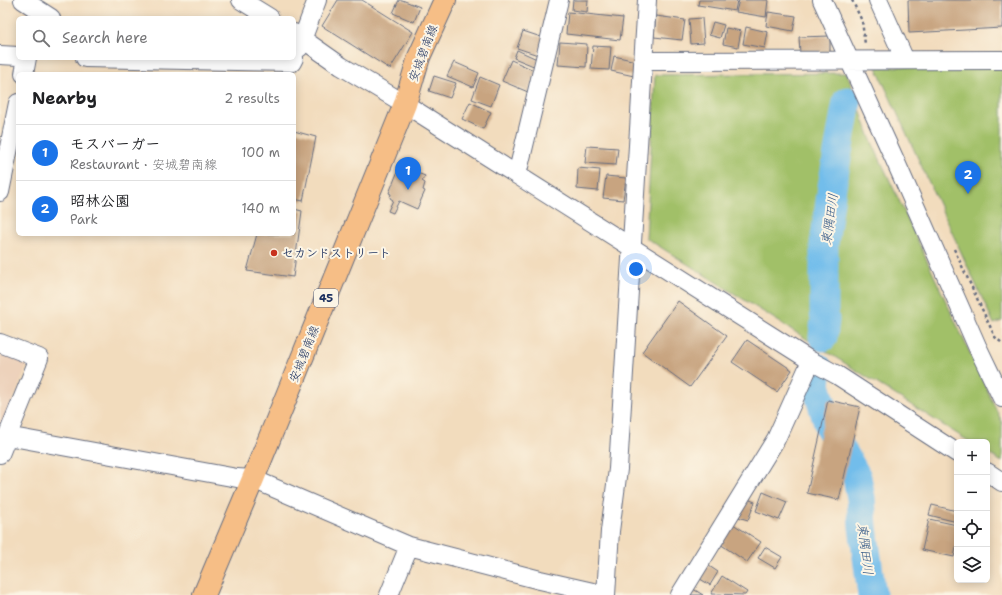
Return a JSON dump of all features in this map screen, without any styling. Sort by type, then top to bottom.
[{"type":"main road","name":"安城碧南線","points":[[204,595],[253,479],[405,104],[419,57],[445,0]]},
{"type":"street","points":[[23,0],[48,16]]},
{"type":"street","points":[[241,0],[267,16]]},
{"type":"street","points":[[296,49],[299,36],[317,0]]},
{"type":"street","points":[[517,175],[558,0]]},
{"type":"street","points":[[7,436],[253,479],[409,546],[538,587],[606,595],[610,531],[618,469],[647,0]]},
{"type":"street","points":[[822,0],[977,346],[1002,398]]},
{"type":"street","points":[[878,0],[905,60]]},
{"type":"street","points":[[299,36],[341,66],[405,104],[811,361],[837,375],[954,451]]},
{"type":"street","points":[[0,55],[16,56]]},
{"type":"street","points":[[24,72],[27,60]]},
{"type":"street","points":[[188,60],[292,62],[293,60]]},
{"type":"street","points":[[643,61],[1002,60]]},
{"type":"street","points":[[0,192],[16,114]]},
{"type":"street","points":[[0,343],[38,358],[0,454]]},
{"type":"street","points":[[680,595],[776,439],[811,361]]},
{"type":"street","points":[[990,474],[1002,482]]},
{"type":"street","points":[[389,595],[409,546]]},
{"type":"path","points":[[852,0],[862,21],[868,60]]},
{"type":"path","points":[[1000,342],[1002,346]]},
{"type":"shaded area","points":[[0,349],[24,359],[27,365],[0,434]]},
{"type":"green space","points":[[1002,65],[1002,321],[994,324],[876,67]]},
{"type":"green space","points":[[847,73],[870,138],[1002,422],[1002,462],[990,455],[990,439],[965,439],[646,238],[655,75]]},
{"type":"building","points":[[338,0],[362,0],[413,32],[390,69],[322,26]]},
{"type":"building","points":[[399,0],[420,7],[414,22],[393,13]]},
{"type":"building","points":[[573,0],[588,0],[587,12],[572,10]]},
{"type":"building","points":[[699,0],[737,0],[735,11],[698,5]]},
{"type":"building","points":[[739,0],[768,0],[766,17],[736,12]]},
{"type":"building","points":[[908,0],[1002,0],[1002,28],[909,33]]},
{"type":"building","points":[[568,12],[623,18],[620,40],[566,34]]},
{"type":"building","points":[[768,12],[796,16],[793,31],[766,26]]},
{"type":"building","points":[[656,16],[685,20],[682,40],[654,37]]},
{"type":"building","points":[[702,18],[704,43],[691,44],[689,19]]},
{"type":"building","points":[[713,22],[724,25],[720,38],[709,35]]},
{"type":"building","points":[[746,27],[768,32],[765,48],[743,44]]},
{"type":"building","points":[[726,28],[741,31],[738,47],[723,44]]},
{"type":"building","points":[[523,31],[544,38],[538,55],[517,48]]},
{"type":"building","points":[[830,36],[830,52],[800,53],[799,37]]},
{"type":"building","points":[[560,42],[587,44],[586,67],[558,65]]},
{"type":"building","points":[[593,46],[611,47],[609,70],[591,69]]},
{"type":"building","points":[[517,50],[539,60],[536,67],[514,58]]},
{"type":"building","points":[[614,56],[636,61],[634,76],[611,71]]},
{"type":"building","points":[[511,60],[536,71],[528,92],[502,81]]},
{"type":"building","points":[[454,62],[479,73],[473,87],[447,76]]},
{"type":"building","points":[[434,76],[456,83],[450,98],[429,91]]},
{"type":"building","points":[[480,77],[499,85],[491,106],[472,99]]},
{"type":"building","points":[[470,102],[491,112],[483,129],[462,119]]},
{"type":"building","points":[[296,132],[316,137],[303,201],[296,199]]},
{"type":"building","points":[[587,146],[618,148],[616,165],[585,163]]},
{"type":"building","points":[[400,166],[425,176],[422,181],[425,183],[423,190],[425,191],[417,209],[399,201],[393,213],[388,211],[393,200],[390,198],[391,194],[389,193]]},
{"type":"building","points":[[578,168],[600,170],[598,191],[577,189]]},
{"type":"building","points":[[606,176],[626,178],[623,200],[603,198]]},
{"type":"building","name":"セカンドストリート","points":[[296,210],[302,211],[293,277],[247,271],[256,236],[296,236]]},
{"type":"building","points":[[678,301],[727,336],[690,387],[642,352]]},
{"type":"building","points":[[747,340],[792,370],[777,392],[732,362]]},
{"type":"building","points":[[828,400],[860,407],[839,500],[807,493]]},
{"type":"building","points":[[763,492],[787,502],[779,520],[756,511]]},
{"type":"building","points":[[745,498],[755,502],[748,520],[738,517]]},
{"type":"building","points":[[932,505],[954,510],[954,521],[929,515]]},
{"type":"building","points":[[929,519],[954,524],[954,557],[922,550]]},
{"type":"building","points":[[733,524],[761,542],[747,562],[720,544]]},
{"type":"building","points":[[765,547],[782,557],[775,568],[758,558]]},
{"type":"building","points":[[706,564],[718,572],[710,585],[697,577]]},
{"type":"building","points":[[722,576],[747,592],[745,595],[711,594]]},
{"type":"building","points":[[690,587],[703,595],[685,595]]},
{"type":"waterway","name":"東隅田川","points":[[823,337],[825,320],[824,244],[847,101]]},
{"type":"waterway","name":"東隅田川","points":[[818,368],[816,385],[829,427],[857,477],[861,498],[863,527],[872,595]]},
{"type":"place","name":"モスバーガー","points":[[408,190]]},
{"type":"place","name":"昭林公園","points":[[968,194]]},
{"type":"place","name":"セカンドストリート","points":[[274,253]]}]
